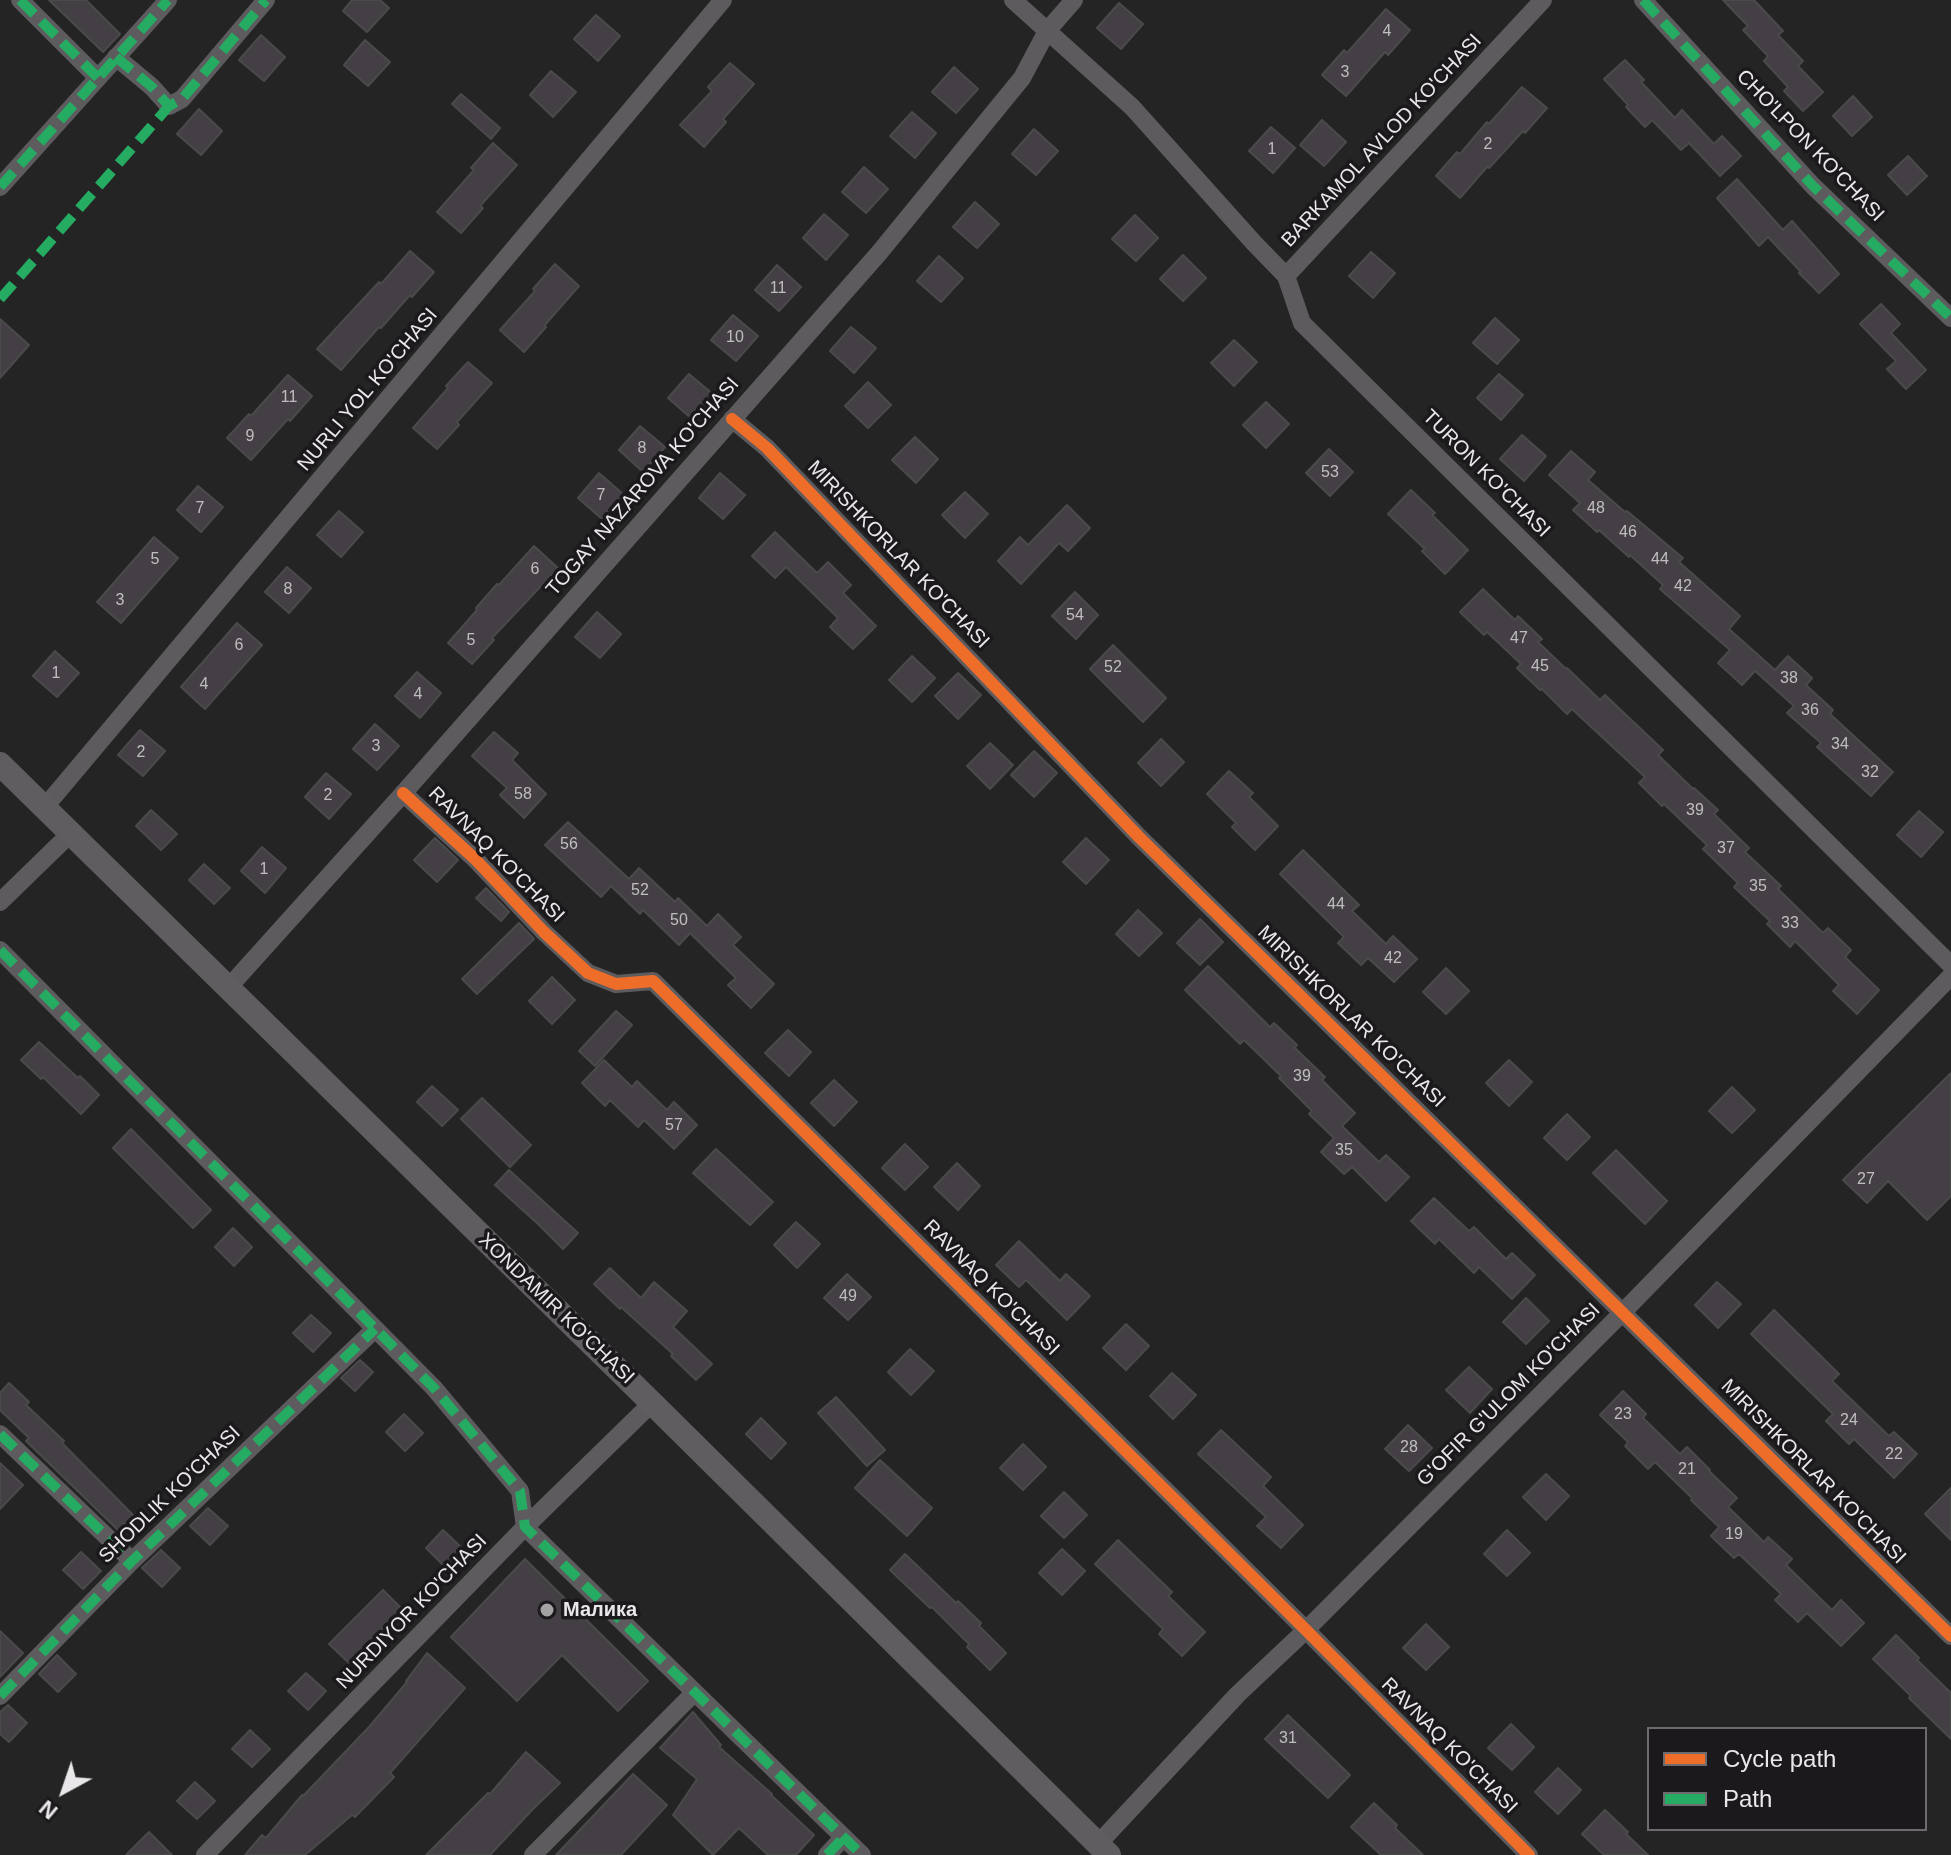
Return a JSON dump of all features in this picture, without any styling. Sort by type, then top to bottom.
[{"type":"main road","name":"XONDAMIR KO'CHASI","points":[[0,764],[1104,1849]]},
{"type":"street","points":[[20,0],[98,78]]},
{"type":"street","points":[[0,187],[168,0]]},
{"type":"street","points":[[116,57],[152,87],[169,106],[182,99],[266,0]]},
{"type":"street","name":"NURLI YOL KO'CHASI","points":[[44,808],[723,0]]},
{"type":"street","name":"TURON KO'CHASI","points":[[1013,0],[1132,107],[1286,276],[1302,323],[1951,965]]},
{"type":"street","name":"TOGAY NAZAROVA KO'CHASI","points":[[228,988],[879,253],[1013,90],[1047,31],[1074,0]]},
{"type":"street","name":"BARKAMOL AVLOD KO'CHASI","points":[[1286,276],[1543,0]]},
{"type":"street","name":"CHO'LPON KO'CHASI","points":[[1643,0],[1813,186],[1951,318]]},
{"type":"street","name":"MIRISHKORLAR KO'CHASI","points":[[732,419],[767,448],[1139,837],[1951,1636]]},
{"type":"street","name":"RAVNAQ KO'CHASI","points":[[403,793],[475,859],[588,973],[616,984],[653,981],[1529,1855]]},
{"type":"street","points":[[0,902],[71,833]]},
{"type":"street","points":[[0,950],[434,1388],[520,1491],[525,1527],[862,1855]]},
{"type":"street","name":"G'OFIR G'ULOM KO'CHASI","points":[[1104,1849],[1238,1694],[1306,1630],[1623,1312],[1951,976]]},
{"type":"street","name":"SHODLIK KO'CHASI","points":[[0,1696],[132,1561],[375,1329]]},
{"type":"street","name":"NURDIYOR KO'CHASI","points":[[205,1855],[525,1527],[652,1403]]},
{"type":"street","points":[[0,1434],[132,1561]]},
{"type":"street","points":[[533,1855],[694,1693]]},
{"type":"street","points":[[827,1855],[844,1837]]},
{"type":"building","points":[[49,0],[86,0],[120,34],[103,52]]},
{"type":"building","points":[[352,0],[380,0],[389,8],[367,32],[343,11]]},
{"type":"building","points":[[1723,0],[1754,0],[1783,31],[1778,35],[1803,61],[1798,66],[1823,92],[1803,111],[1784,91],[1788,87],[1764,61],[1768,56],[1743,30],[1748,26]]},
{"type":"building","points":[[1119,3],[1143,24],[1121,49],[1097,28]]},
{"type":"building","points":[[1386,9],[1410,30],[1388,55],[1385,52],[1346,96],[1322,75],[1344,50],[1347,53]]},
{"type":"building","points":[[596,15],[620,36],[598,61],[574,39]]},
{"type":"building","points":[[261,35],[285,57],[264,81],[239,60]]},
{"type":"building","points":[[365,40],[390,62],[368,86],[344,65]]},
{"type":"building","points":[[1625,60],[1675,118],[1682,110],[1714,144],[1722,136],[1741,156],[1720,176],[1689,143],[1681,150],[1652,120],[1645,127],[1604,79]]},
{"type":"building","points":[[730,63],[754,84],[723,119],[726,122],[704,147],[680,125],[712,91],[708,87]]},
{"type":"building","points":[[954,67],[978,89],[956,113],[932,92]]},
{"type":"building","points":[[551,71],[576,92],[553,117],[530,95]]},
{"type":"building","points":[[1522,87],[1547,108],[1460,198],[1436,176]]},
{"type":"building","points":[[461,94],[500,128],[491,139],[452,104]]},
{"type":"building","points":[[1853,96],[1872,117],[1852,136],[1833,116]]},
{"type":"building","points":[[199,109],[222,131],[201,155],[177,134]]},
{"type":"building","points":[[912,112],[936,133],[915,158],[890,136]]},
{"type":"building","points":[[1322,120],[1346,142],[1324,166],[1300,145]]},
{"type":"building","points":[[1271,127],[1295,148],[1273,173],[1249,151]]},
{"type":"building","points":[[1034,129],[1058,151],[1036,175],[1012,154]]},
{"type":"building","points":[[493,143],[517,165],[480,206],[483,208],[461,233],[437,212]]},
{"type":"building","points":[[1908,156],[1927,176],[1907,195],[1888,175]]},
{"type":"building","points":[[864,167],[888,189],[866,213],[842,192]]},
{"type":"building","points":[[1737,179],[1783,230],[1792,221],[1839,274],[1819,293],[1768,237],[1759,246],[1717,198]]},
{"type":"building","points":[[975,202],[999,224],[977,248],[953,227]]},
{"type":"building","points":[[824,214],[848,235],[826,260],[803,238]]},
{"type":"building","points":[[1135,215],[1158,238],[1136,261],[1112,239]]},
{"type":"building","points":[[410,251],[434,272],[341,370],[317,349]]},
{"type":"building","points":[[1371,252],[1395,273],[1373,298],[1349,276]]},
{"type":"building","points":[[1183,255],[1206,278],[1183,301],[1160,279]]},
{"type":"building","points":[[939,256],[963,278],[941,302],[917,281]]},
{"type":"building","points":[[555,264],[579,286],[524,352],[500,330]]},
{"type":"building","points":[[777,265],[801,287],[779,311],[755,290]]},
{"type":"building","points":[[1881,304],[1900,324],[1891,333],[1926,370],[1906,389],[1887,369],[1896,361],[1860,324]]},
{"type":"building","points":[[733,315],[758,336],[736,361],[711,340]]},
{"type":"building","points":[[1495,318],[1519,340],[1497,364],[1473,343]]},
{"type":"building","points":[[0,319],[29,345],[0,378]]},
{"type":"building","points":[[851,327],[876,348],[854,373],[830,351]]},
{"type":"building","points":[[1234,340],[1257,362],[1234,386],[1211,363]]},
{"type":"building","points":[[468,362],[492,383],[437,449],[413,428]]},
{"type":"building","points":[[689,374],[714,395],[692,419],[668,398]]},
{"type":"building","points":[[1499,374],[1523,395],[1501,420],[1477,398]]},
{"type":"building","points":[[288,375],[312,396],[251,460],[227,438]]},
{"type":"building","points":[[868,382],[891,405],[868,428],[845,406]]},
{"type":"building","points":[[1266,402],[1289,424],[1266,448],[1243,425]]},
{"type":"building","points":[[640,426],[665,447],[643,472],[619,450]]},
{"type":"building","points":[[1522,435],[1546,456],[1524,481],[1500,459]]},
{"type":"building","points":[[915,437],[938,459],[916,483],[892,460]]},
{"type":"building","points":[[1329,449],[1353,472],[1330,496],[1306,473]]},
{"type":"building","points":[[1571,451],[1595,472],[1588,480],[1683,558],[1679,562],[1740,616],[1729,629],[1775,670],[1788,656],[1812,678],[1806,685],[1833,710],[1830,714],[1893,772],[1871,796],[1817,747],[1821,743],[1787,713],[1794,706],[1755,671],[1742,685],[1718,663],[1730,650],[1660,589],[1663,585],[1630,555],[1573,510],[1580,503],[1549,475]]},
{"type":"building","points":[[599,473],[624,495],[602,519],[578,498]]},
{"type":"building","points":[[720,473],[745,495],[723,519],[699,498]]},
{"type":"building","points":[[198,486],[223,507],[201,532],[177,510]]},
{"type":"building","points":[[1411,490],[1468,550],[1445,574],[1422,551],[1425,549],[1388,514]]},
{"type":"building","points":[[965,492],[988,514],[965,538],[942,515]]},
{"type":"building","points":[[1067,505],[1090,528],[1068,551],[1059,543],[1021,584],[998,561],[1020,537],[1028,545]]},
{"type":"building","points":[[339,511],[363,532],[341,557],[317,535]]},
{"type":"building","points":[[775,532],[817,573],[828,562],[851,585],[843,593],[876,626],[853,649],[830,627],[838,618],[786,567],[775,578],[752,556]]},
{"type":"building","points":[[154,537],[178,558],[121,623],[97,602]]},
{"type":"building","points":[[534,546],[558,568],[492,638],[494,640],[472,664],[448,643],[497,584]]},
{"type":"building","points":[[287,567],[311,588],[289,613],[265,592]]},
{"type":"building","points":[[1483,589],[1515,620],[1518,616],[1542,639],[1538,642],[1600,700],[1605,695],[1663,750],[1658,755],[1718,810],[1714,814],[1749,848],[1745,852],[1781,886],[1778,889],[1823,933],[1828,928],[1851,950],[1845,957],[1879,990],[1857,1014],[1833,991],[1839,985],[1795,941],[1790,947],[1767,924],[1770,921],[1734,887],[1738,883],[1703,849],[1707,845],[1639,783],[1645,777],[1572,709],[1567,714],[1540,690],[1517,668],[1521,664],[1460,612]]},
{"type":"building","points":[[1075,592],[1098,615],[1076,639],[1052,616]]},
{"type":"building","points":[[597,612],[621,634],[600,658],[575,637]]},
{"type":"building","points":[[237,623],[262,645],[205,709],[181,687]]},
{"type":"building","points":[[1113,645],[1166,698],[1143,722],[1090,669]]},
{"type":"building","points":[[55,651],[79,673],[57,697],[33,676]]},
{"type":"building","points":[[912,656],[935,678],[912,702],[889,680]]},
{"type":"building","points":[[417,672],[441,693],[420,718],[395,696]]},
{"type":"building","points":[[958,673],[981,695],[958,719],[935,696]]},
{"type":"building","points":[[375,724],[399,746],[377,770],[353,749]]},
{"type":"building","points":[[140,730],[165,751],[143,776],[118,755]]},
{"type":"building","points":[[494,732],[518,753],[512,760],[546,794],[524,818],[500,795],[507,788],[472,756]]},
{"type":"building","points":[[1161,739],[1184,762],[1161,786],[1138,763]]},
{"type":"building","points":[[990,743],[1013,765],[990,789],[967,766]]},
{"type":"building","points":[[1034,751],[1057,773],[1034,797],[1011,775]]},
{"type":"building","points":[[1229,771],[1253,793],[1249,797],[1278,826],[1255,850],[1232,827],[1236,823],[1207,794]]},
{"type":"building","points":[[326,773],[351,794],[329,819],[305,797]]},
{"type":"building","points":[[151,810],[177,834],[161,850],[136,826]]},
{"type":"building","points":[[1919,811],[1943,832],[1921,857],[1897,835]]},
{"type":"building","points":[[568,822],[629,879],[639,868],[675,902],[678,898],[707,926],[718,914],[741,937],[733,945],[774,984],[751,1008],[728,985],[736,978],[690,933],[679,945],[643,910],[640,914],[611,886],[601,897],[545,845]]},
{"type":"building","points":[[435,838],[458,860],[437,882],[414,860]]},
{"type":"building","points":[[1086,838],[1109,860],[1086,884],[1063,862]]},
{"type":"building","points":[[262,847],[286,868],[265,893],[241,871]]},
{"type":"building","points":[[1303,850],[1359,905],[1352,911],[1386,944],[1393,936],[1417,959],[1394,982],[1368,958],[1361,965],[1338,943],[1344,937],[1280,874]]},
{"type":"building","points":[[204,864],[230,888],[214,904],[189,880]]},
{"type":"building","points":[[486,888],[509,912],[501,921],[476,898]]},
{"type":"building","points":[[1138,910],[1162,933],[1139,956],[1116,934]]},
{"type":"building","points":[[1200,919],[1223,942],[1200,965],[1177,943]]},
{"type":"building","points":[[519,923],[534,939],[477,994],[462,979]]},
{"type":"building","points":[[1208,966],[1270,1027],[1274,1023],[1325,1077],[1322,1080],[1355,1113],[1342,1126],[1379,1162],[1386,1155],[1409,1177],[1386,1201],[1352,1167],[1344,1174],[1321,1152],[1334,1138],[1309,1114],[1312,1111],[1244,1040],[1240,1044],[1185,990]]},
{"type":"building","points":[[1446,968],[1469,991],[1446,1014],[1423,992]]},
{"type":"building","points":[[552,977],[575,1000],[552,1024],[529,1001]]},
{"type":"building","points":[[616,1011],[632,1025],[595,1066],[579,1051]]},
{"type":"building","points":[[788,1030],[811,1052],[789,1076],[765,1053]]},
{"type":"building","points":[[39,1042],[99,1095],[81,1114],[21,1060]]},
{"type":"building","points":[[604,1060],[632,1087],[637,1081],[667,1110],[674,1102],[697,1125],[674,1149],[644,1120],[638,1127],[610,1100],[605,1106],[582,1083]]},
{"type":"building","points":[[1509,1060],[1532,1082],[1509,1106],[1486,1083]]},
{"type":"building","points":[[1951,1073],[1951,1196],[1927,1220],[1888,1181],[1867,1203],[1843,1180]]},
{"type":"building","points":[[834,1080],[857,1102],[834,1126],[811,1103]]},
{"type":"building","points":[[432,1086],[458,1110],[442,1126],[417,1102]]},
{"type":"building","points":[[1732,1087],[1755,1110],[1732,1133],[1709,1111]]},
{"type":"building","points":[[482,1098],[531,1145],[510,1167],[461,1119]]},
{"type":"building","points":[[1567,1114],[1590,1137],[1567,1160],[1544,1138]]},
{"type":"building","points":[[131,1129],[211,1210],[193,1228],[113,1148]]},
{"type":"building","points":[[905,1144],[928,1167],[905,1190],[882,1168]]},
{"type":"building","points":[[716,1149],[773,1202],[750,1225],[693,1173]]},
{"type":"building","points":[[1616,1150],[1667,1201],[1645,1224],[1593,1173]]},
{"type":"building","points":[[957,1163],[980,1186],[958,1210],[934,1187]]},
{"type":"building","points":[[509,1170],[578,1233],[563,1249],[495,1185]]},
{"type":"building","points":[[1434,1198],[1469,1231],[1474,1227],[1506,1259],[1512,1253],[1535,1275],[1512,1299],[1479,1267],[1474,1273],[1439,1239],[1435,1244],[1411,1221]]},
{"type":"building","points":[[796,1222],[820,1244],[797,1268],[774,1245]]},
{"type":"building","points":[[233,1228],[252,1247],[234,1266],[215,1247]]},
{"type":"building","points":[[1019,1241],[1060,1281],[1066,1274],[1090,1296],[1067,1320],[1026,1280],[1019,1287],[996,1265]]},
{"type":"building","points":[[610,1268],[641,1298],[654,1282],[687,1311],[673,1327],[712,1364],[696,1380],[671,1356],[673,1354],[594,1284]]},
{"type":"building","points":[[847,1274],[871,1297],[848,1320],[824,1298]]},
{"type":"building","points":[[1717,1282],[1741,1304],[1718,1328],[1695,1305]]},
{"type":"building","points":[[1526,1298],[1549,1321],[1526,1344],[1503,1322]]},
{"type":"building","points":[[1774,1310],[1839,1374],[1832,1381],[1889,1436],[1894,1432],[1917,1454],[1894,1478],[1854,1439],[1849,1444],[1826,1421],[1833,1414],[1751,1334]]},
{"type":"building","points":[[311,1315],[331,1333],[313,1352],[293,1333]]},
{"type":"building","points":[[1126,1324],[1149,1346],[1126,1370],[1103,1348]]},
{"type":"building","points":[[910,1349],[934,1371],[911,1395],[888,1372]]},
{"type":"building","points":[[360,1360],[373,1372],[355,1391],[341,1378]]},
{"type":"building","points":[[1469,1367],[1492,1389],[1470,1413],[1446,1390]]},
{"type":"building","points":[[1172,1373],[1196,1395],[1173,1419],[1150,1396]]},
{"type":"building","points":[[9,1383],[29,1402],[26,1405],[133,1515],[118,1530],[26,1441],[29,1438],[0,1410],[0,1393]]},
{"type":"building","points":[[1623,1391],[1646,1414],[1643,1418],[1680,1454],[1687,1447],[1737,1498],[1728,1507],[1764,1542],[1768,1537],[1792,1559],[1786,1565],[1832,1610],[1841,1600],[1864,1623],[1841,1646],[1807,1613],[1798,1622],[1775,1600],[1781,1594],[1739,1554],[1734,1558],[1711,1536],[1719,1527],[1692,1498],[1655,1462],[1648,1469],[1625,1446],[1628,1442],[1600,1415]]},
{"type":"building","points":[[836,1397],[885,1450],[867,1466],[818,1413]]},
{"type":"building","points":[[404,1414],[423,1433],[405,1451],[386,1432]]},
{"type":"building","points":[[761,1418],[786,1443],[771,1459],[746,1434]]},
{"type":"building","points":[[1408,1425],[1432,1448],[1409,1471],[1385,1449]]},
{"type":"building","points":[[1221,1430],[1271,1477],[1263,1486],[1303,1525],[1281,1548],[1257,1526],[1266,1517],[1198,1454]]},
{"type":"building","points":[[1023,1444],[1046,1467],[1023,1490],[1000,1468]]},
{"type":"building","points":[[880,1460],[932,1508],[907,1536],[855,1488]]},
{"type":"building","points":[[0,1463],[23,1485],[0,1509]]},
{"type":"building","points":[[1546,1474],[1569,1496],[1546,1520],[1523,1497]]},
{"type":"building","points":[[1951,1488],[1951,1540],[1925,1514]]},
{"type":"building","points":[[1064,1492],[1087,1515],[1064,1538],[1041,1516]]},
{"type":"building","points":[[208,1508],[228,1526],[210,1545],[190,1526]]},
{"type":"building","points":[[443,1530],[463,1549],[445,1567],[426,1548]]},
{"type":"building","points":[[1507,1530],[1530,1553],[1507,1576],[1484,1554]]},
{"type":"building","points":[[1118,1540],[1172,1592],[1168,1596],[1205,1632],[1182,1656],[1159,1634],[1163,1629],[1095,1564]]},
{"type":"building","points":[[1062,1549],[1085,1571],[1062,1595],[1039,1573]]},
{"type":"building","points":[[161,1550],[180,1568],[162,1587],[142,1568]]},
{"type":"building","points":[[81,1552],[101,1571],[83,1589],[63,1570]]},
{"type":"building","points":[[905,1554],[981,1623],[979,1626],[1006,1653],[990,1670],[932,1607],[890,1570]]},
{"type":"building","points":[[525,1559],[648,1681],[618,1711],[562,1655],[517,1701],[451,1637]]},
{"type":"building","points":[[383,1590],[402,1609],[349,1663],[329,1644]]},
{"type":"building","points":[[1426,1624],[1449,1647],[1426,1670],[1403,1648]]},
{"type":"building","points":[[0,1631],[23,1653],[0,1677]]},
{"type":"building","points":[[1896,1635],[1951,1693],[1951,1739],[1873,1659]]},
{"type":"building","points":[[427,1653],[465,1688],[390,1773],[394,1777],[355,1817],[352,1815],[305,1855],[245,1855],[262,1835],[266,1838],[302,1795],[369,1727]]},
{"type":"building","points":[[57,1655],[76,1674],[58,1692],[39,1674]]},
{"type":"building","points":[[306,1673],[326,1691],[308,1710],[288,1691]]},
{"type":"building","points":[[8,1705],[27,1723],[9,1742],[0,1734],[0,1712]]},
{"type":"building","points":[[693,1712],[721,1745],[719,1747],[814,1835],[796,1855],[768,1855],[739,1828],[713,1855],[673,1815],[697,1779],[660,1748]]},
{"type":"building","points":[[1288,1715],[1350,1775],[1328,1798],[1265,1739]]},
{"type":"building","points":[[1511,1724],[1534,1747],[1512,1770],[1488,1748]]},
{"type":"building","points":[[250,1730],[270,1749],[252,1767],[232,1749]]},
{"type":"building","points":[[526,1752],[560,1783],[490,1855],[426,1855],[490,1794]]},
{"type":"building","points":[[1558,1768],[1581,1790],[1558,1814],[1535,1792]]},
{"type":"building","points":[[633,1774],[667,1805],[621,1855],[556,1855]]},
{"type":"building","points":[[195,1782],[215,1801],[197,1819],[177,1801]]},
{"type":"building","points":[[1374,1803],[1423,1855],[1381,1855],[1351,1827]]},
{"type":"building","points":[[1605,1810],[1648,1855],[1604,1855],[1582,1834]]},
{"type":"building","points":[[149,1832],[172,1855],[126,1855]]},
{"type":"marked path","points":[[20,0],[98,78]]},
{"type":"marked path","points":[[0,187],[168,0]]},
{"type":"marked path","points":[[116,57],[152,87],[169,106],[182,99],[266,0]]},
{"type":"marked path","points":[[1643,0],[1813,186],[1951,318]]},
{"type":"marked path","points":[[0,299],[169,106]]},
{"type":"marked path","points":[[0,950],[434,1388],[520,1491],[525,1527],[862,1855]]},
{"type":"marked path","points":[[0,1696],[132,1561],[375,1329]]},
{"type":"marked path","points":[[0,1434],[132,1561]]},
{"type":"marked path","points":[[827,1855],[844,1837]]},
{"type":"cycle path","points":[[732,419],[767,448],[1139,837],[1951,1636]]},
{"type":"cycle path","points":[[403,793],[475,859],[588,973],[616,984],[653,981],[1529,1855]]},
{"type":"place","name":"Малика","points":[[547,1610]]}]
